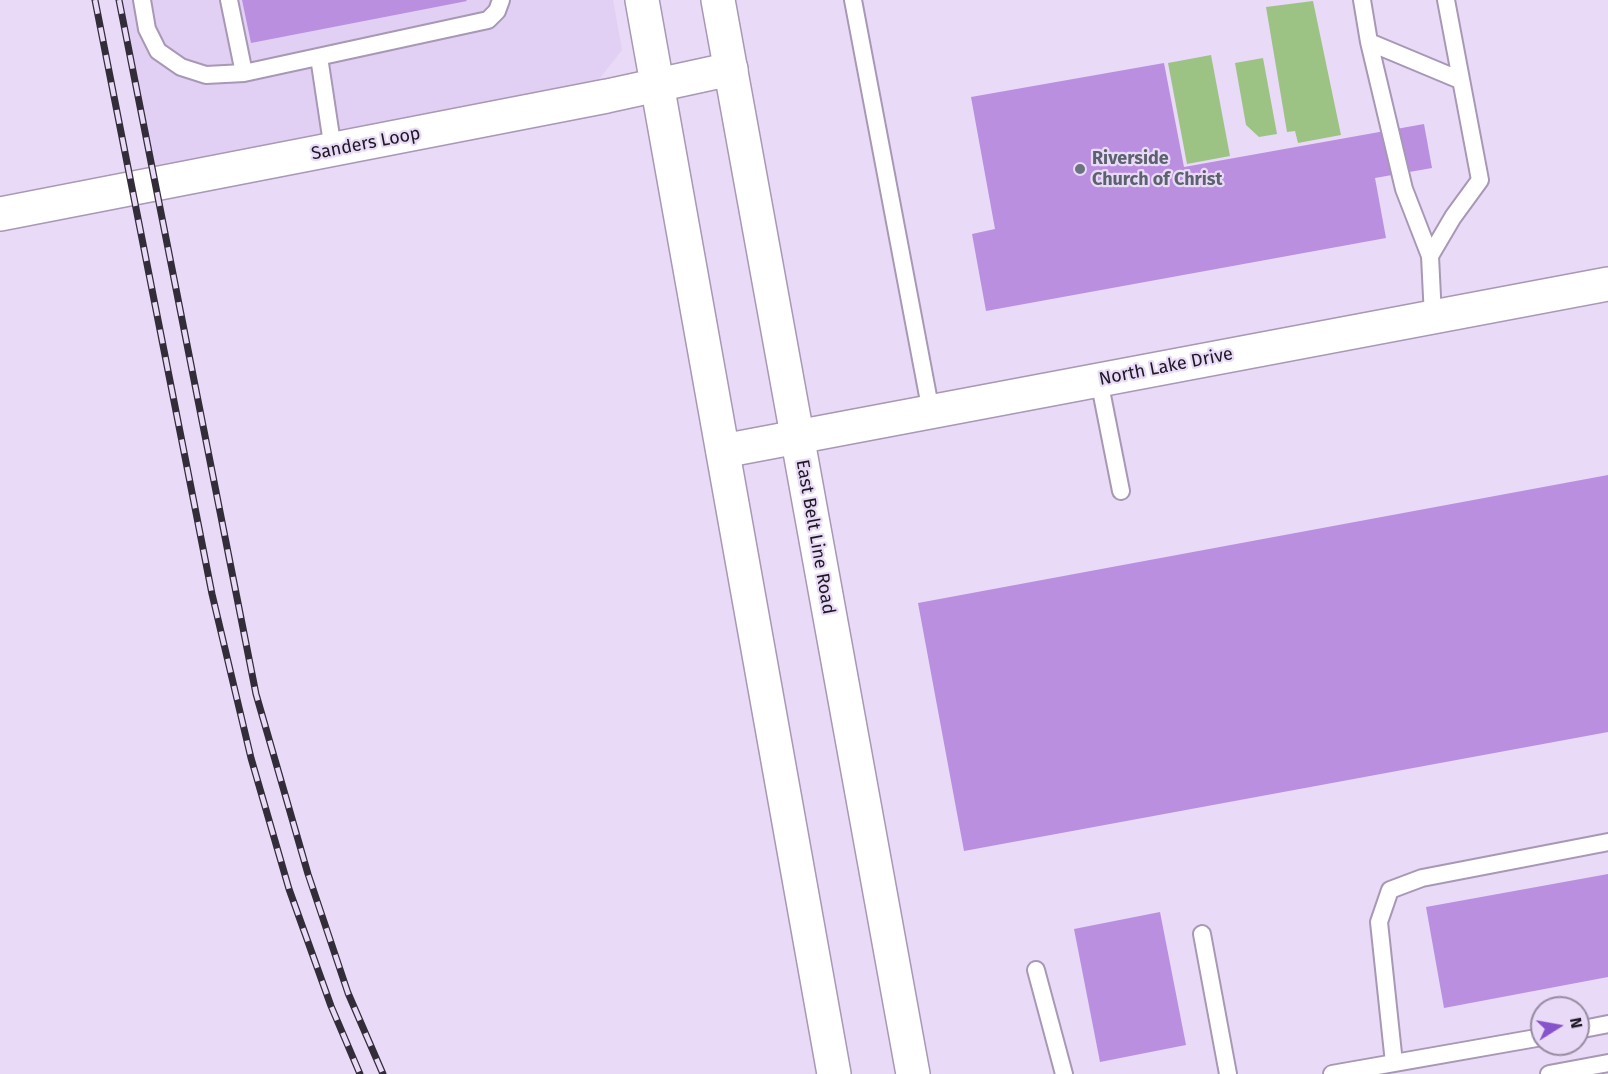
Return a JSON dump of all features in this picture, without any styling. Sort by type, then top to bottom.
[{"type":"main road","points":[[642,0],[834,1074]]},
{"type":"main road","name":"East Belt Line Road","points":[[718,0],[913,1074]]},
{"type":"main road","name":"Sanders Loop","points":[[0,214],[658,86],[731,69]]},
{"type":"main road","name":"North Lake Drive","points":[[723,451],[1608,284]]},
{"type":"lane","points":[[142,0],[147,29],[158,51],[181,67],[206,75],[244,73],[488,20],[497,11],[501,0]]},
{"type":"lane","points":[[229,0],[244,73]]},
{"type":"lane","points":[[853,0],[931,412]]},
{"type":"lane","points":[[1362,0],[1404,189],[1412,215],[1430,256],[1433,317]]},
{"type":"lane","points":[[1430,256],[1452,217],[1480,180],[1446,0]]},
{"type":"lane","points":[[1370,42],[1460,80]]},
{"type":"lane","points":[[319,57],[333,150]]},
{"type":"lane","points":[[1099,380],[1121,491]]},
{"type":"lane","points":[[1394,1063],[1379,922],[1390,890],[1422,878],[1608,842]]},
{"type":"lane","points":[[1202,934],[1228,1074]]},
{"type":"lane","points":[[1036,970],[1064,1074]]},
{"type":"lane","points":[[1590,1028],[1608,1024]]},
{"type":"lane","points":[[1332,1074],[1368,1071],[1394,1063],[1530,1038]]},
{"type":"lane","points":[[1549,1074],[1608,1063]]},
{"type":"shaded area","points":[[120,0],[613,0],[622,50],[596,83],[151,168]]},
{"type":"green space","points":[[1313,1],[1341,135],[1298,143],[1295,131],[1287,132],[1266,7]]},
{"type":"green space","points":[[1211,55],[1230,156],[1187,164],[1168,63]]},
{"type":"green space","points":[[1263,58],[1277,134],[1259,137],[1246,125],[1235,63]]},
{"type":"building","points":[[242,0],[466,0],[467,1],[251,43]]},
{"type":"building","points":[[1164,63],[1184,167],[1424,124],[1432,168],[1375,178],[1386,238],[986,311],[972,234],[995,229],[971,97]]},
{"type":"building","points":[[1608,475],[1608,732],[964,851],[918,603]]},
{"type":"building","points":[[1608,874],[1608,977],[1444,1008],[1426,907]]},
{"type":"building","points":[[1160,912],[1186,1045],[1100,1062],[1074,929]]},
{"type":"railway","points":[[95,0],[212,594],[251,758],[289,889],[331,1006],[360,1074]]},
{"type":"railway","points":[[119,0],[256,694],[308,874],[348,993],[383,1074]]},
{"type":"place","name":"Riverside Church of Christ","points":[[1080,169]]}]
